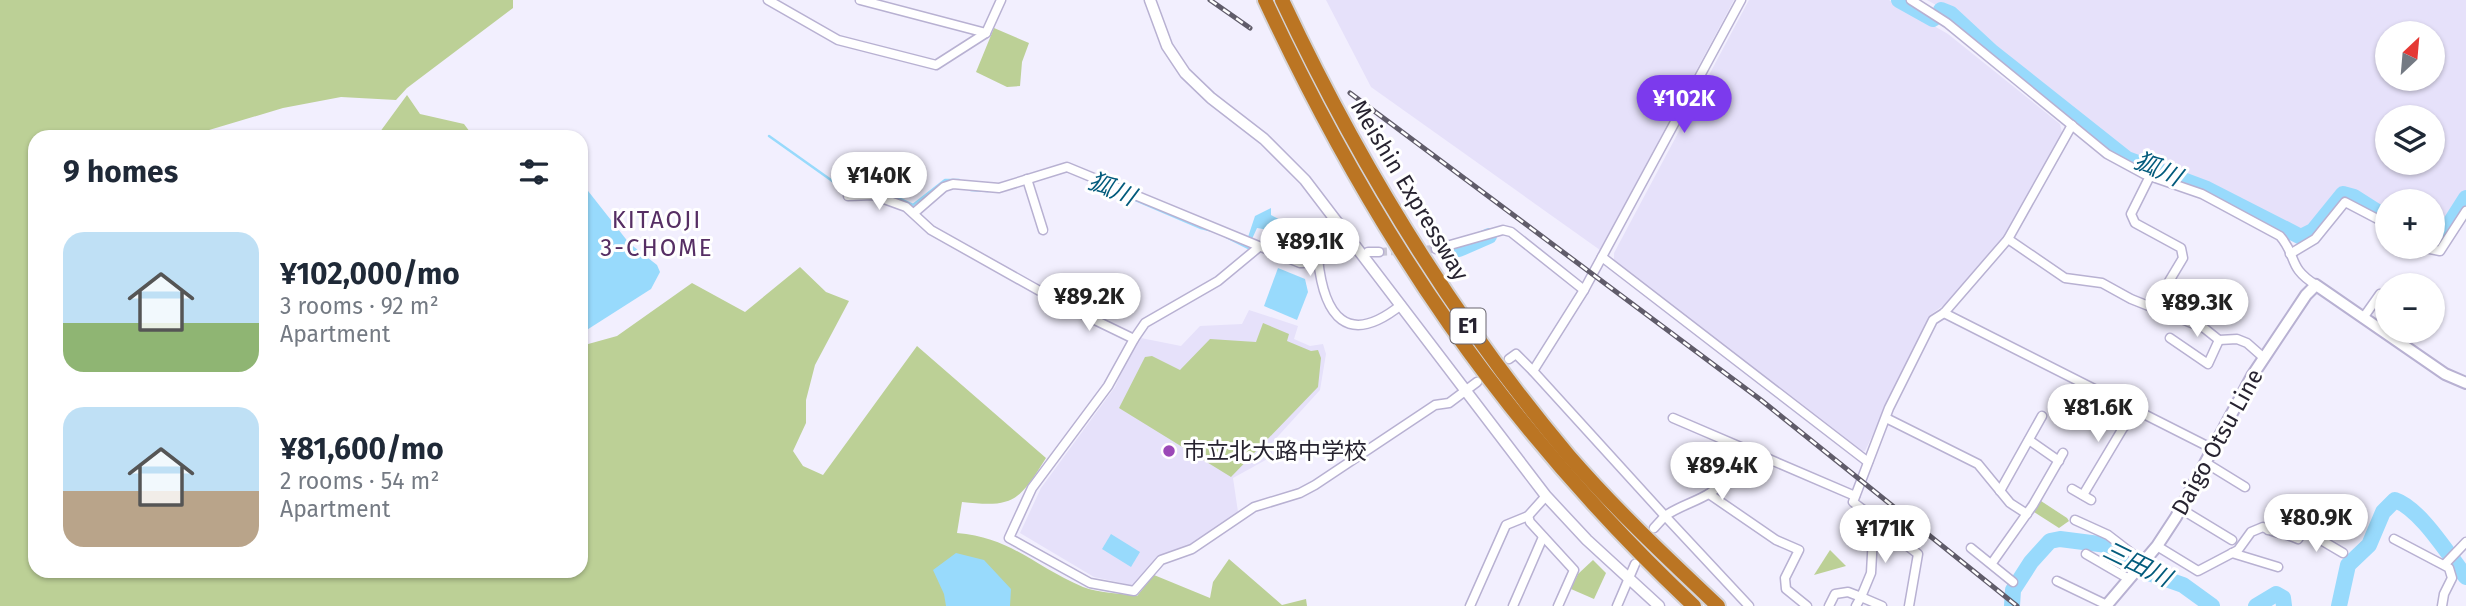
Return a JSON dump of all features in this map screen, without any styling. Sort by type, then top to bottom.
[{"type":"highway","name":"Meishin Expressway","points":[[1265,0],[1295,64],[1366,197],[1413,274],[1477,365],[1574,483],[1694,606]]},
{"type":"highway","name":"Meishin Expressway","points":[[1282,0],[1341,123],[1423,261],[1463,319],[1570,457],[1642,534],[1718,606]]},
{"type":"main road","points":[[2316,285],[2445,374],[2466,383]]},
{"type":"main road","name":"Daigo Otsu Line","points":[[2107,606],[2157,545],[2181,509],[2264,358],[2306,295],[2316,285]]},
{"type":"street","points":[[768,0],[838,40],[936,65],[986,33],[1001,0]]},
{"type":"street","points":[[860,0],[986,33]]},
{"type":"street","points":[[1150,0],[1164,39],[1185,73],[1211,98],[1264,138],[1296,169],[1546,496],[1629,580],[1659,606]]},
{"type":"street","points":[[1533,371],[1584,290],[1741,0]]},
{"type":"street","points":[[1911,0],[1947,23],[2107,154],[2150,176],[2202,194],[2280,236],[2296,270],[2316,285]]},
{"type":"street","points":[[1910,606],[1917,554],[1853,502],[1855,496],[1886,418],[1933,320],[1944,313],[2008,239],[2072,125]]},
{"type":"street","points":[[914,213],[944,187],[953,184],[999,188],[1068,167],[1300,263],[1309,264],[1318,259],[1348,253]]},
{"type":"street","points":[[2150,176],[2131,214],[2135,223],[2181,248],[2183,258],[2153,308]]},
{"type":"street","points":[[1027,179],[1043,230]]},
{"type":"street","points":[[848,196],[883,197],[914,213],[931,230],[1070,308],[1134,339]]},
{"type":"street","points":[[2290,254],[2315,239],[2345,202],[2375,218]]},
{"type":"street","points":[[2445,243],[2466,211]]},
{"type":"street","points":[[1436,249],[1503,230],[1511,232],[1584,290]]},
{"type":"street","points":[[2008,239],[2065,278],[2102,284],[2204,328],[2219,340],[2237,339],[2264,358]]},
{"type":"street","points":[[1258,247],[1218,281],[1145,323],[1108,386],[1032,488],[1009,538],[1090,583],[1134,591],[1161,560],[1192,550],[1254,507],[1300,493],[1435,405],[1449,403],[1477,382]]},
{"type":"street","points":[[1368,252],[1379,252]]},
{"type":"street","points":[[1602,257],[1868,462]]},
{"type":"street","points":[[1318,259],[1326,301],[1340,318],[1352,324],[1378,322],[1401,305]]},
{"type":"street","points":[[2363,318],[2375,301]]},
{"type":"street","points":[[1944,313],[2213,449]]},
{"type":"street","points":[[2170,338],[2208,364],[2219,340]]},
{"type":"street","points":[[1509,359],[1516,354],[1533,371],[1749,606]]},
{"type":"street","points":[[2072,489],[2087,497],[2123,428],[2138,411]]},
{"type":"street","points":[[2000,491],[2042,416]]},
{"type":"street","points":[[1673,418],[1855,496]]},
{"type":"street","points":[[1886,418],[1978,464],[2000,491],[2027,514]]},
{"type":"street","points":[[1992,563],[2027,514],[2061,457],[2029,440]]},
{"type":"street","points":[[1654,528],[1679,506],[1709,494],[1749,461],[1761,457]]},
{"type":"street","points":[[2206,463],[2245,488]]},
{"type":"street","points":[[1709,494],[1776,540],[1799,550],[1785,578],[1786,589],[1807,606]]},
{"type":"street","points":[[1470,606],[1506,525],[1528,516],[1546,496]]},
{"type":"street","points":[[2157,545],[2197,571],[2238,550],[2250,532],[2263,527],[2267,530],[2298,539],[2312,519],[2285,502],[2267,530]]},
{"type":"street","points":[[2181,509],[2221,536],[2232,540]]},
{"type":"street","points":[[1528,516],[1543,537],[1574,570],[1558,606]]},
{"type":"street","points":[[1856,606],[1871,573],[1874,520]]},
{"type":"street","points":[[2075,520],[2108,535],[2137,570]]},
{"type":"street","points":[[2304,530],[2343,553]]},
{"type":"street","points":[[1513,606],[1543,537]]},
{"type":"street","points":[[2394,538],[2447,562],[2452,578],[2444,594],[2442,606]]},
{"type":"street","points":[[2447,562],[2466,542]]},
{"type":"street","points":[[1971,548],[2012,582]]},
{"type":"street","points":[[2232,553],[2278,567]]},
{"type":"street","points":[[2086,554],[2137,570]]},
{"type":"street","points":[[1617,606],[1635,565]]},
{"type":"street","points":[[2057,581],[2107,606]]},
{"type":"street","points":[[1829,606],[1835,594],[1847,592],[1882,606]]},
{"type":"shaded area","points":[[1326,0],[1734,0],[1600,250],[1371,87]]},
{"type":"shaded area","points":[[1749,0],[1889,0],[1948,34],[2060,124],[2062,133],[2006,235],[1948,302],[1930,315],[1865,451],[1858,451],[1614,262],[1614,253]]},
{"type":"shaded area","points":[[1927,0],[2466,0],[2466,191],[2445,227],[2445,189],[2375,189],[2375,207],[2349,191],[2336,193],[2308,231],[2300,232],[2201,182],[2128,153],[1956,16]]},
{"type":"shaded area","name":"市立北大路中学校","points":[[1249,310],[1298,326],[1294,339],[1310,346],[1323,344],[1326,354],[1320,390],[1270,445],[1273,456],[1233,478],[1238,512],[1201,542],[1159,558],[1135,586],[1094,577],[1020,533],[1041,488],[1115,387],[1134,344],[1141,338],[1181,346],[1200,326],[1242,324]]},
{"type":"green space","points":[[0,0],[513,0],[513,8],[407,88],[396,100],[341,97],[283,108],[209,130],[28,130],[28,578],[588,578],[588,344],[617,336],[692,283],[745,312],[800,267],[826,292],[849,301],[815,365],[806,400],[806,423],[793,451],[803,466],[823,475],[917,346],[1046,458],[1029,484],[1013,498],[993,504],[962,502],[957,533],[977,536],[1009,547],[1083,587],[1137,596],[1154,575],[1210,598],[1213,582],[1229,559],[1282,605],[1306,599],[1307,606],[0,606]]},
{"type":"green space","points":[[994,28],[1029,43],[1022,62],[1020,86],[1007,87],[976,72]]},
{"type":"green space","points":[[407,95],[420,114],[464,124],[468,130],[381,130]]},
{"type":"green space","points":[[1263,323],[1289,334],[1287,341],[1311,351],[1318,350],[1321,358],[1318,387],[1231,477],[1119,408],[1145,357],[1152,356],[1180,370],[1210,339],[1256,342]]},
{"type":"green space","points":[[2041,501],[2069,521],[2059,528],[2034,512]]},
{"type":"green space","points":[[1830,550],[1846,566],[1814,575]]},
{"type":"green space","points":[[1593,560],[1606,573],[1594,599],[1571,589],[1578,574]]},
{"type":"water","points":[[588,191],[629,243],[657,265],[660,272],[651,289],[588,329]]},
{"type":"water","points":[[1271,208],[1271,215],[1301,231],[1299,235],[1257,228],[1252,239],[1248,237],[1255,216]]},
{"type":"water","points":[[1278,268],[1305,279],[1308,292],[1297,320],[1264,306]]},
{"type":"water","points":[[1111,534],[1140,552],[1131,567],[1102,549]]},
{"type":"water","points":[[956,553],[984,560],[1011,589],[1010,606],[946,606],[944,594],[933,570]]},
{"type":"waterway","name":"狐川","points":[[1899,0],[1933,19]]},
{"type":"waterway","name":"狐川","points":[[1941,10],[1951,14],[1992,52],[2127,159],[2207,189],[2301,237],[2313,231],[2343,194],[2354,197],[2375,210]]},
{"type":"waterway","name":"狐川","points":[[769,136],[838,185],[885,192],[913,205],[945,180],[959,180]]},
{"type":"waterway","name":"狐川","points":[[1084,178],[1201,228],[1217,232]]},
{"type":"waterway","name":"狐川","points":[[971,190],[988,191]]},
{"type":"waterway","name":"狐川","points":[[2445,231],[2466,198]]},
{"type":"waterway","name":"狐川","points":[[1459,249],[1489,236]]},
{"type":"waterway","name":"狐川","points":[[1226,237],[1248,248]]},
{"type":"waterway","name":"三田川","points":[[2339,606],[2348,565],[2369,545],[2383,512],[2395,500],[2415,513],[2466,577]]},
{"type":"waterway","name":"三田川","points":[[2012,606],[2013,590],[2031,562],[2050,541],[2060,539],[2107,545],[2143,571],[2183,585],[2212,606]]},
{"type":"waterway","name":"三田川","points":[[2256,606],[2276,594],[2283,598],[2284,606]]},
{"type":"tunnel","points":[[1379,252],[1436,249]]},
{"type":"railway","points":[[1210,0],[1250,28]]},
{"type":"railway","points":[[1350,93],[1761,400],[2017,606]]},
{"type":"place","name":"市立北大路中学校","points":[[1169,451]]},
{"type":"district","name":"KITAOJI 3-CHOME","points":[[657,234]]}]
